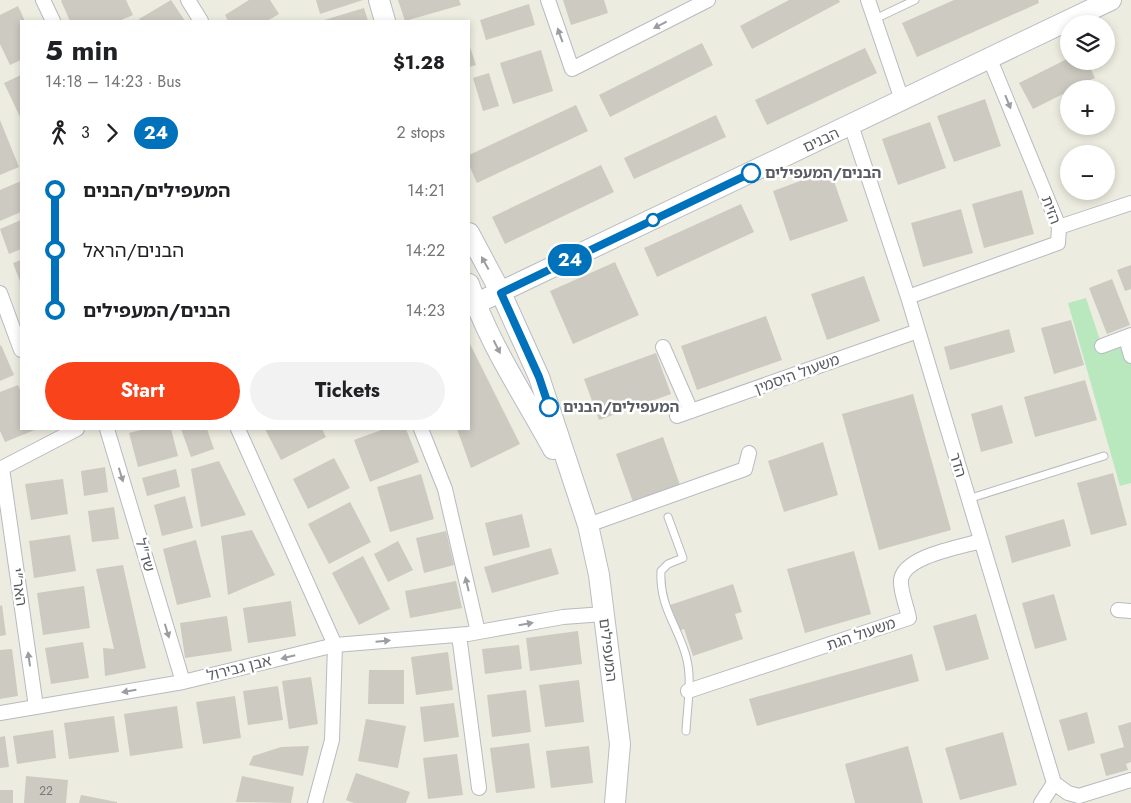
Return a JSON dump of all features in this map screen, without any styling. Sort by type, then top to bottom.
[{"type":"street","points":[[43,0],[53,20]]},
{"type":"street","points":[[188,0],[200,20]]},
{"type":"street","points":[[378,0],[385,20]]},
{"type":"street","points":[[548,0],[572,69],[705,1]]},
{"type":"street","points":[[868,0],[902,100]]},
{"type":"street","name":"הבנים","points":[[475,304],[1111,0]]},
{"type":"street","name":"הזית","points":[[908,297],[1058,243],[1058,227],[989,57]]},
{"type":"street","name":"הדר","points":[[851,125],[908,297],[1054,783]]},
{"type":"street","points":[[1058,227],[1131,203]]},
{"type":"street","name":"המעפילים","points":[[470,235],[501,293],[539,377],[588,525],[604,614],[620,744],[615,803]]},
{"type":"street","name":"המעפילים","points":[[470,287],[475,304],[498,350],[580,499]]},
{"type":"street","points":[[0,294],[20,347]]},
{"type":"street","name":"משעול היסמין","points":[[677,416],[918,331]]},
{"type":"street","points":[[1102,346],[1128,337],[1131,356]]},
{"type":"street","points":[[663,347],[692,411]]},
{"type":"street","points":[[1,468],[53,434],[72,430]]},
{"type":"street","name":"שד\"ל","points":[[107,430],[183,682]]},
{"type":"street","points":[[238,430],[335,645],[332,740],[315,803]]},
{"type":"street","points":[[421,430],[445,489],[478,632]]},
{"type":"street","points":[[588,525],[745,470],[749,453]]},
{"type":"street","name":"האר\"י","points":[[1,468],[36,707]]},
{"type":"street","name":"משעול הגת","points":[[688,691],[909,618],[901,580],[907,567],[918,559],[981,541]]},
{"type":"street","name":"אבן גבירול","points":[[0,714],[183,682],[335,645],[459,635],[563,617],[604,614]]},
{"type":"street","points":[[459,635],[479,788]]},
{"type":"street","points":[[1041,803],[1054,783],[1068,793],[1092,798],[1131,780]]},
{"type":"lane","points":[[874,19],[915,0]]},
{"type":"lane","points":[[968,499],[1104,456]]},
{"type":"lane","points":[[668,517],[683,558],[668,564],[661,571],[660,580],[662,597],[687,661],[686,731]]},
{"type":"green space","points":[[1086,298],[1102,346],[1131,335],[1131,483],[1120,486],[1068,303]]},
{"type":"building","points":[[126,0],[133,15],[121,20],[70,20],[61,1]]},
{"type":"building","points":[[171,0],[184,20],[140,20]]},
{"type":"building","points":[[249,0],[270,0],[279,14],[269,20],[228,20],[225,15]]},
{"type":"building","points":[[316,0],[363,0],[320,14]]},
{"type":"building","points":[[398,0],[459,0],[461,5],[408,20],[405,20]]},
{"type":"building","points":[[563,0],[604,0],[608,13],[571,25]]},
{"type":"building","points":[[789,0],[839,0],[840,2],[752,49],[740,26]]},
{"type":"building","points":[[954,0],[1038,0],[1039,3],[917,57],[902,23]]},
{"type":"building","points":[[529,4],[535,25],[486,40],[480,20]]},
{"type":"building","points":[[18,6],[25,20],[20,20],[20,60],[10,65],[0,44],[0,15]]},
{"type":"building","points":[[364,8],[368,20],[324,20]]},
{"type":"building","points":[[702,43],[713,65],[610,117],[599,95]]},
{"type":"building","points":[[470,47],[476,65],[470,67]]},
{"type":"building","points":[[865,48],[877,73],[767,125],[755,100]]},
{"type":"building","points":[[541,50],[553,91],[513,104],[500,63]]},
{"type":"building","points":[[1060,62],[1060,70],[1091,70],[1095,78],[1090,80],[1060,80],[1060,96],[1033,109],[1019,83]]},
{"type":"building","points":[[489,73],[499,106],[483,111],[473,78]]},
{"type":"building","points":[[20,75],[20,117],[4,83]]},
{"type":"building","points":[[985,99],[1001,146],[954,162],[937,116]]},
{"type":"building","points":[[576,105],[588,131],[477,183],[470,167],[470,155]]},
{"type":"building","points":[[716,115],[726,137],[634,179],[624,158]]},
{"type":"building","points":[[0,120],[19,167],[0,175]]},
{"type":"building","points":[[930,122],[946,168],[898,185],[882,139]]},
{"type":"building","points":[[601,165],[614,192],[505,244],[492,217]]},
{"type":"building","points":[[830,170],[848,221],[790,241],[773,191]]},
{"type":"building","points":[[20,181],[20,212],[0,221],[0,190]]},
{"type":"building","points":[[1022,190],[1034,234],[984,248],[972,204]]},
{"type":"building","points":[[741,204],[754,232],[657,277],[644,248]]},
{"type":"building","points":[[961,209],[973,253],[923,267],[911,223]]},
{"type":"building","points":[[20,220],[20,249],[9,254],[0,229]]},
{"type":"building","points":[[20,260],[20,281],[13,263]]},
{"type":"building","points":[[615,262],[639,315],[573,344],[550,291]]},
{"type":"building","points":[[1131,265],[1131,289],[1125,291],[1117,270]]},
{"type":"building","points":[[864,276],[880,321],[827,340],[811,294]]},
{"type":"building","points":[[1112,279],[1130,325],[1107,334],[1089,288]]},
{"type":"building","points":[[766,316],[782,360],[697,390],[681,346]]},
{"type":"building","points":[[1071,320],[1084,365],[1054,374],[1041,328]]},
{"type":"building","points":[[1009,329],[1015,352],[950,370],[944,347]]},
{"type":"building","points":[[470,344],[520,444],[471,468],[457,430],[470,430]]},
{"type":"building","points":[[0,346],[14,375],[0,381]]},
{"type":"building","points":[[656,353],[671,394],[599,420],[584,379]]},
{"type":"building","points":[[1085,380],[1097,420],[1035,437],[1024,397]]},
{"type":"building","points":[[18,385],[20,390],[20,430],[35,430],[5,442],[0,431],[0,392]]},
{"type":"building","points":[[913,394],[951,530],[879,550],[842,414]]},
{"type":"building","points":[[1002,405],[1013,443],[981,452],[971,414]]},
{"type":"building","points":[[140,430],[171,430],[178,456],[138,467],[129,433]]},
{"type":"building","points":[[181,430],[207,430],[214,449],[191,457]]},
{"type":"building","points":[[266,430],[322,430],[326,437],[281,460]]},
{"type":"building","points":[[381,430],[406,430],[419,462],[370,482],[354,440]]},
{"type":"building","points":[[663,437],[680,485],[633,502],[616,454]]},
{"type":"building","points":[[823,442],[838,495],[784,512],[768,461]]},
{"type":"building","points":[[334,458],[350,488],[308,509],[293,479]]},
{"type":"building","points":[[219,461],[246,515],[201,527],[191,469]]},
{"type":"building","points":[[105,467],[108,492],[84,496],[81,471]]},
{"type":"building","points":[[176,469],[180,487],[147,496],[142,478]]},
{"type":"building","points":[[1113,473],[1127,525],[1091,535],[1077,483]]},
{"type":"building","points":[[421,474],[434,519],[390,532],[377,487]]},
{"type":"building","points":[[63,479],[68,514],[31,520],[25,484]]},
{"type":"building","points":[[185,496],[193,528],[162,536],[154,505]]},
{"type":"building","points":[[350,502],[371,542],[329,564],[308,524]]},
{"type":"building","points":[[114,507],[119,539],[92,542],[88,511]]},
{"type":"building","points":[[522,514],[530,547],[493,556],[485,523]]},
{"type":"building","points":[[1064,519],[1071,546],[1012,563],[1005,536]]},
{"type":"building","points":[[252,530],[275,575],[228,595],[221,536]]},
{"type":"building","points":[[446,531],[454,565],[424,573],[416,538]]},
{"type":"building","points":[[70,535],[76,571],[34,578],[29,541]]},
{"type":"building","points":[[196,540],[211,597],[177,605],[163,549]]},
{"type":"building","points":[[398,541],[413,570],[388,582],[374,554]]},
{"type":"building","points":[[551,548],[559,574],[492,593],[484,567]]},
{"type":"building","points":[[854,551],[871,614],[805,633],[787,569]]},
{"type":"building","points":[[363,556],[390,609],[359,625],[332,573]]},
{"type":"building","points":[[123,565],[146,668],[105,676],[103,648],[114,649],[96,569]]},
{"type":"building","points":[[456,581],[462,608],[410,618],[405,591]]},
{"type":"building","points":[[733,584],[742,612],[735,614],[743,639],[693,656],[684,629],[678,631],[670,605]]},
{"type":"building","points":[[84,586],[90,628],[43,635],[37,593]]},
{"type":"building","points":[[1054,594],[1067,640],[1035,649],[1022,603]]},
{"type":"building","points":[[291,601],[296,636],[248,643],[243,608]]},
{"type":"building","points":[[2,605],[6,635],[0,636],[0,606]]},
{"type":"building","points":[[976,614],[989,659],[946,671],[933,626]]},
{"type":"building","points":[[227,616],[232,651],[185,658],[180,623]]},
{"type":"building","points":[[578,631],[582,664],[530,671],[526,638]]},
{"type":"building","points":[[83,642],[89,678],[51,684],[45,648]]},
{"type":"building","points":[[519,645],[522,669],[485,674],[482,649]]},
{"type":"building","points":[[12,649],[18,696],[0,699],[0,650]]},
{"type":"building","points":[[448,652],[453,690],[416,695],[411,657]]},
{"type":"building","points":[[912,654],[919,681],[757,726],[749,699]]},
{"type":"building","points":[[369,670],[404,670],[404,704],[368,704]]},
{"type":"building","points":[[311,677],[318,724],[289,729],[282,681]]},
{"type":"building","points":[[579,680],[584,722],[545,727],[539,685]]},
{"type":"building","points":[[278,686],[283,720],[248,725],[243,691]]},
{"type":"building","points":[[526,690],[531,732],[492,737],[487,695]]},
{"type":"building","points":[[235,696],[241,738],[203,744],[196,702]]},
{"type":"building","points":[[454,703],[459,737],[424,742],[420,707]]},
{"type":"building","points":[[177,706],[183,748],[130,756],[124,714]]},
{"type":"building","points":[[1087,712],[1095,743],[1068,751],[1059,720]]},
{"type":"building","points":[[114,716],[119,752],[69,759],[64,723]]},
{"type":"building","points":[[366,719],[406,726],[398,768],[358,761]]},
{"type":"building","points":[[1131,722],[1131,762],[1126,764],[1128,770],[1106,776],[1100,754],[1124,747],[1118,726]]},
{"type":"building","points":[[53,730],[56,758],[17,764],[13,736]]},
{"type":"building","points":[[1003,732],[1017,785],[960,800],[945,748]]},
{"type":"building","points":[[5,736],[9,767],[0,768],[0,737]]},
{"type":"building","points":[[529,743],[535,788],[496,793],[490,748]]},
{"type":"building","points":[[309,746],[303,776],[249,765],[253,756],[281,747]]},
{"type":"building","points":[[589,746],[593,783],[551,788],[546,751]]},
{"type":"building","points":[[908,746],[923,803],[855,803],[845,764]]},
{"type":"building","points":[[457,754],[463,795],[428,799],[423,758]]},
{"type":"building","points":[[356,773],[410,792],[406,803],[354,803],[346,800]]},
{"type":"building","points":[[26,776],[68,780],[66,803],[24,803]]},
{"type":"building","points":[[242,776],[294,787],[291,803],[236,802]]},
{"type":"building","points":[[0,790],[13,790],[13,803],[0,803]]},
{"type":"building","points":[[81,795],[117,802],[117,803],[79,803]]},
{"type":"bus line","name":"24","points":[[549,407],[539,377],[501,293],[751,173]]},
{"type":"place","name":"הבנים/המעפילים","points":[[751,173]]},
{"type":"place","name":"המעפילים/הבנים","points":[[549,407]]}]
